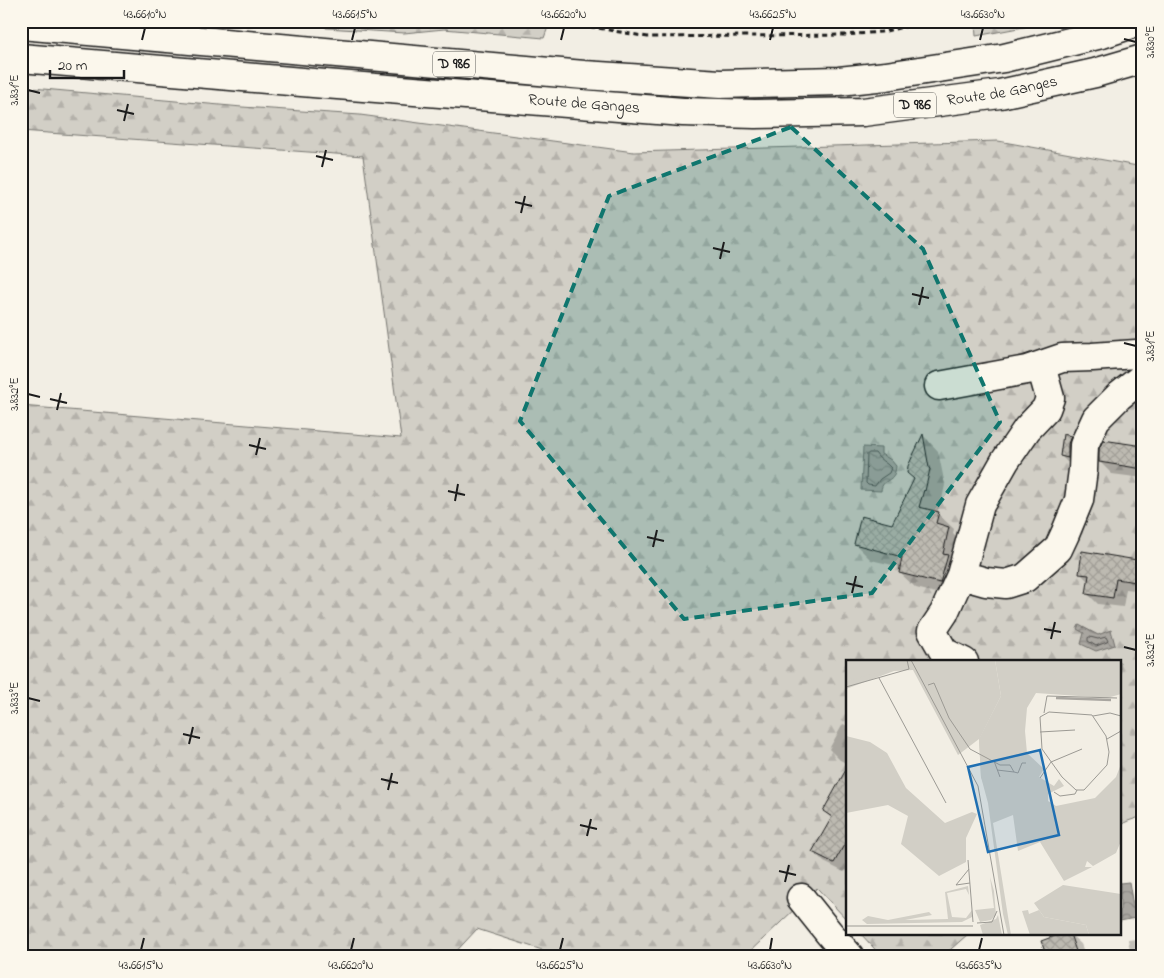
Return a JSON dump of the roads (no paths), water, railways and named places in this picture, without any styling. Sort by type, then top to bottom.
[{"type":"main road","name":"Route de Ganges","points":[[21,25],[584,75],[720,84],[839,80],[886,76],[1004,58],[1102,34],[1141,21]]},
{"type":"main road","name":"Route de Ganges","points":[[21,58],[683,112],[755,114],[863,112],[1000,94],[1095,73],[1143,59]]},
{"type":"main road","points":[[939,386],[1028,370],[1062,358],[1143,354]]},
{"type":"main road","points":[[960,660],[944,652],[932,631],[944,613],[961,575],[980,505],[1005,461],[1027,429],[1046,409],[1050,398],[1041,366]]},
{"type":"main road","points":[[961,575],[986,582],[1006,584],[1025,578],[1058,549],[1079,500],[1084,445],[1096,419],[1143,377]]},
{"type":"main road","points":[[800,898],[850,957]]},
{"type":"water","points":[[863,447],[881,448],[881,454],[891,460],[896,466],[893,476],[884,484],[881,491],[861,490]]},
{"type":"water","points":[[1079,625],[1098,635],[1111,630],[1115,645],[1096,651],[1081,644],[1084,633],[1077,629]]},
{"type":"water","points":[[1129,882],[1135,918],[1122,921],[1122,883]]}]
